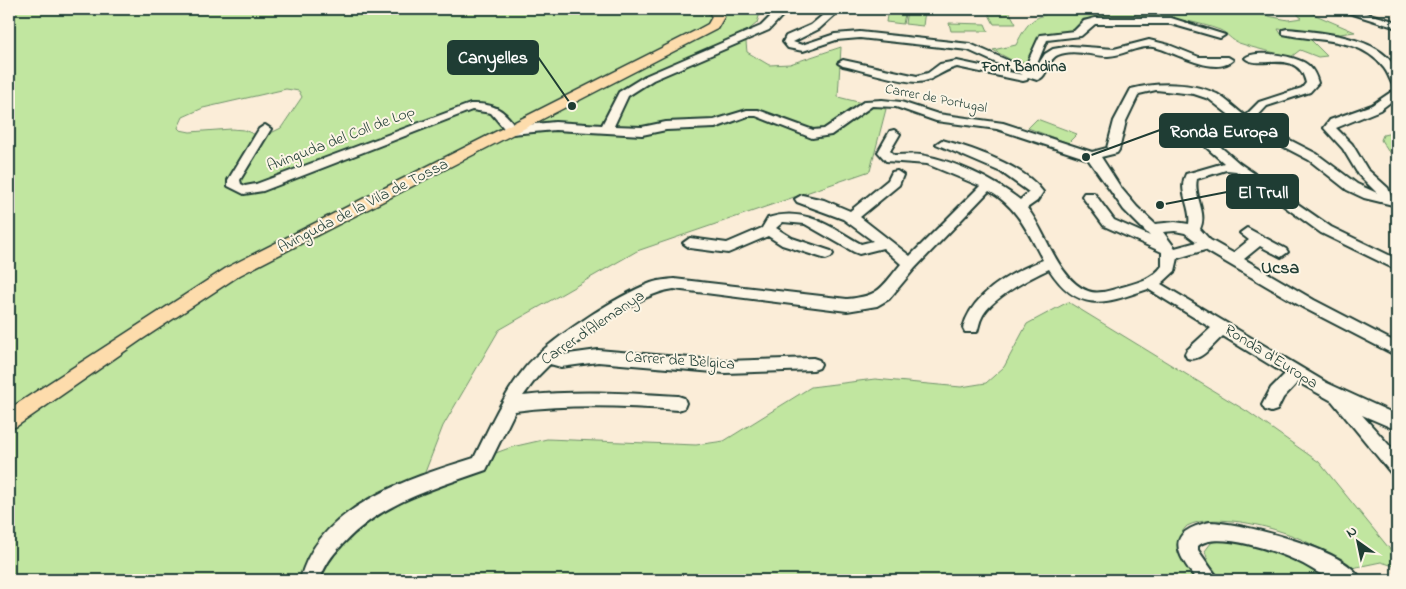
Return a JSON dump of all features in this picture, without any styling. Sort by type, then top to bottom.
[{"type":"main road","name":"Avinguda de la Vila de Tossa","points":[[9,420],[134,335],[234,271],[555,109],[713,26],[718,17],[713,9]]},
{"type":"street","points":[[606,130],[623,94],[649,78],[765,28],[778,15],[777,9]]},
{"type":"street","points":[[836,9],[815,27],[790,38],[788,42],[792,46],[803,48],[836,37],[860,35],[970,47],[1032,75]]},
{"type":"street","points":[[1342,9],[1397,25]]},
{"type":"street","points":[[1366,9],[1397,19]]},
{"type":"street","points":[[1032,75],[1040,41],[1044,37],[1082,33],[1088,23],[1095,21],[1171,21],[1220,35]]},
{"type":"street","points":[[1287,32],[1338,39],[1360,45],[1386,62],[1394,72],[1397,82]]},
{"type":"street","points":[[843,63],[917,80],[932,76],[944,66],[957,64],[1020,78],[1032,75],[1048,56],[1056,52],[1065,50],[1115,53],[1137,44],[1150,44],[1200,62],[1211,63],[1228,60]]},
{"type":"street","points":[[1246,122],[1263,104],[1306,90],[1312,83],[1307,69],[1299,64],[1278,59],[1250,58]]},
{"type":"street","points":[[1092,156],[1113,150],[1120,121],[1135,90],[1163,88],[1204,93],[1220,102],[1246,122],[1313,157],[1352,187],[1369,195],[1391,200]]},
{"type":"street","points":[[1391,200],[1362,171],[1348,147],[1330,128],[1334,124],[1370,111],[1397,91]]},
{"type":"street","name":"Carrer de Portugal","points":[[512,130],[642,131],[666,126],[715,124],[747,113],[758,113],[812,134],[828,132],[869,103],[882,103],[896,104],[936,117],[976,122],[1015,130],[1092,156]]},
{"type":"street","name":"Avinguda del Coll de Lop","points":[[265,129],[234,180],[235,186],[244,190],[258,188],[470,108],[487,107],[498,110],[512,130]]},
{"type":"street","name":"Carrer de Portugal","points":[[555,109],[560,118],[583,125]]},
{"type":"street","points":[[970,110],[976,122]]},
{"type":"street","name":"Carrer de Portugal","points":[[536,118],[606,130]]},
{"type":"street","points":[[1201,129],[1214,148],[1234,165],[1252,175],[1326,230],[1397,265]]},
{"type":"street","points":[[894,134],[884,152],[890,158],[921,159],[953,169],[987,186],[1019,207],[1027,216],[1051,263],[1074,289],[1086,296],[1099,298],[1149,283],[1166,272],[1172,260],[1170,252],[1153,229],[1131,209],[1104,174],[1099,162],[1092,156]]},
{"type":"street","points":[[942,144],[1009,172],[1031,186],[1036,192],[1032,198],[1019,207]]},
{"type":"street","points":[[1193,230],[1198,218],[1188,192],[1191,177],[1234,165]]},
{"type":"street","points":[[853,216],[894,182],[897,175]]},
{"type":"street","name":"Carrer d'Alemanya","points":[[310,580],[322,553],[346,524],[379,502],[420,483],[480,464],[511,405],[533,369],[547,357],[641,294],[657,287],[674,284],[847,305],[863,305],[884,295],[910,264],[987,186]]},
{"type":"street","points":[[1352,187],[1350,191],[1356,196],[1397,211]]},
{"type":"street","points":[[1088,196],[1109,223],[1170,252],[1198,248],[1205,243]]},
{"type":"street","points":[[802,199],[821,202],[853,216],[910,264]]},
{"type":"street","points":[[690,243],[728,248],[769,228],[773,221],[782,218],[796,218],[809,221],[859,249],[878,245],[882,240]]},
{"type":"street","points":[[1153,229],[1170,226],[1193,230],[1202,236],[1205,243],[1308,304],[1397,350]]},
{"type":"street","points":[[769,228],[782,241],[806,245],[826,254]]},
{"type":"street","points":[[1234,260],[1253,237],[1281,252]]},
{"type":"street","points":[[971,328],[974,315],[986,302],[1040,267],[1051,263]]},
{"type":"street","name":"Ronda d'Europa","points":[[1149,283],[1336,396],[1397,424]]},
{"type":"street","points":[[1192,354],[1222,327]]},
{"type":"street","name":"Carrer de Bèlgica","points":[[547,357],[561,361],[598,356],[726,367],[813,364]]},
{"type":"street","points":[[1271,405],[1277,393],[1297,373]]},
{"type":"street","points":[[1336,396],[1397,467]]},
{"type":"street","points":[[511,405],[556,399],[597,398],[678,403]]},
{"type":"street","points":[[1209,580],[1188,553],[1190,541],[1196,534],[1209,531],[1240,534],[1299,552],[1332,568],[1351,580]]},
{"type":"green space","points":[[9,9],[755,9],[760,13],[757,23],[745,33],[747,52],[769,65],[790,64],[841,47],[838,97],[886,109],[870,171],[637,251],[499,330],[443,426],[422,480],[512,447],[547,439],[696,445],[724,441],[811,387],[875,379],[961,387],[986,383],[1004,367],[1027,324],[1068,302],[1248,412],[1319,462],[1397,558],[1397,567],[1381,562],[1352,568],[1297,537],[1248,523],[1214,520],[1187,526],[1181,533],[1179,540],[1180,554],[1198,580],[9,580],[9,224],[11,217],[9,213]],"holes":[[[286,89],[299,91],[302,97],[281,128],[269,134],[256,135],[244,130],[231,129],[190,132],[178,128],[183,117],[203,108]]]},
{"type":"green space","points":[[888,9],[906,9],[903,24],[886,22]]},
{"type":"green space","points":[[907,9],[925,10],[923,26],[905,24]]},
{"type":"green space","points":[[986,9],[1008,9],[1016,24],[994,24]]},
{"type":"green space","points":[[1058,9],[1234,9],[1288,20],[1302,18],[1298,15],[1298,9],[1305,9],[1355,32],[1340,34],[1278,29],[1281,34],[1310,39],[1327,56],[1318,57],[1300,50],[1291,57],[1239,43],[1220,30],[1186,21],[1152,17],[1118,17],[1083,19],[1073,31],[1054,32],[1043,36],[1035,45],[1026,62],[1013,61],[993,50],[1016,45],[1033,20],[1060,11]]},
{"type":"green space","points":[[949,23],[985,24],[988,31],[951,31]]},
{"type":"green space","points":[[1037,119],[1077,134],[1068,143],[1028,128]]},
{"type":"green space","points":[[1397,132],[1397,156],[1388,151],[1381,140],[1383,135]]},
{"type":"green space","points":[[1222,539],[1250,545],[1290,558],[1303,564],[1326,580],[1223,580],[1209,564],[1205,551],[1211,543]]},
{"type":"place","name":"Canyelles","points":[[572,106]]},
{"type":"place","name":"Ronda Europa","points":[[1086,157]]},
{"type":"place","name":"El Trull","points":[[1160,205]]},
{"type":"district","name":"Font Bandina","points":[[1024,67]]},
{"type":"district","name":"Ucsa","points":[[1280,269]]}]
